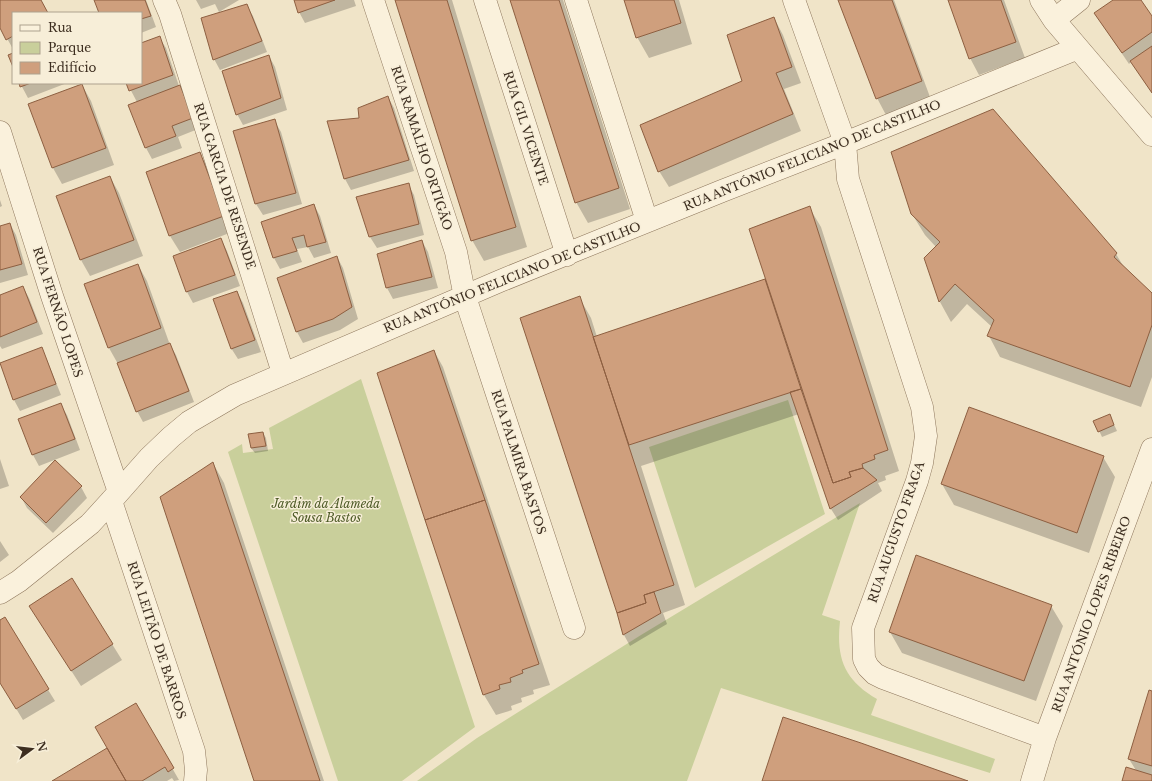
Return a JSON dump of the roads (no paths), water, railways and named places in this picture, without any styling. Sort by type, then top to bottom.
[{"type":"street","name":"RUA GARCIA DE RESENDE","points":[[164,0],[283,373]]},
{"type":"street","name":"RUA RAMALHO ORTIGÃO","points":[[373,0],[456,252],[465,296]]},
{"type":"street","name":"RUA GIL VICENTE","points":[[485,0],[567,255]]},
{"type":"street","points":[[576,0],[647,222]]},
{"type":"street","name":"RUA AUGUSTO FRAGA","points":[[794,0],[845,143],[848,179],[922,407],[926,436],[922,463],[863,628],[864,659],[868,667],[875,674],[883,678],[1045,738]]},
{"type":"street","points":[[1041,0],[1054,20],[1152,135]]},
{"type":"street","points":[[1054,20],[1079,0]]},
{"type":"street","name":"RUA ANTÓNIO FELICIANO DE CASTILHO","points":[[0,593],[19,581],[90,524],[149,458],[189,422],[235,395],[283,373],[465,296],[1078,48]]},
{"type":"street","name":"RUA FERNÃO LOPES","points":[[0,132],[115,496]]},
{"type":"street","name":"RUA PALMIRA BASTOS","points":[[465,296],[574,628]]},
{"type":"street","name":"RUA ANTÓNIO LOPES RIBEIRO","points":[[1032,781],[1045,738],[1152,449]]},
{"type":"street","name":"RUA LEITÃO DE BARROS","points":[[115,496],[194,751],[196,770],[195,781]]},
{"type":"park label","name":"Jardim da Alameda Sousa Bastos","points":[[326,510]]}]
